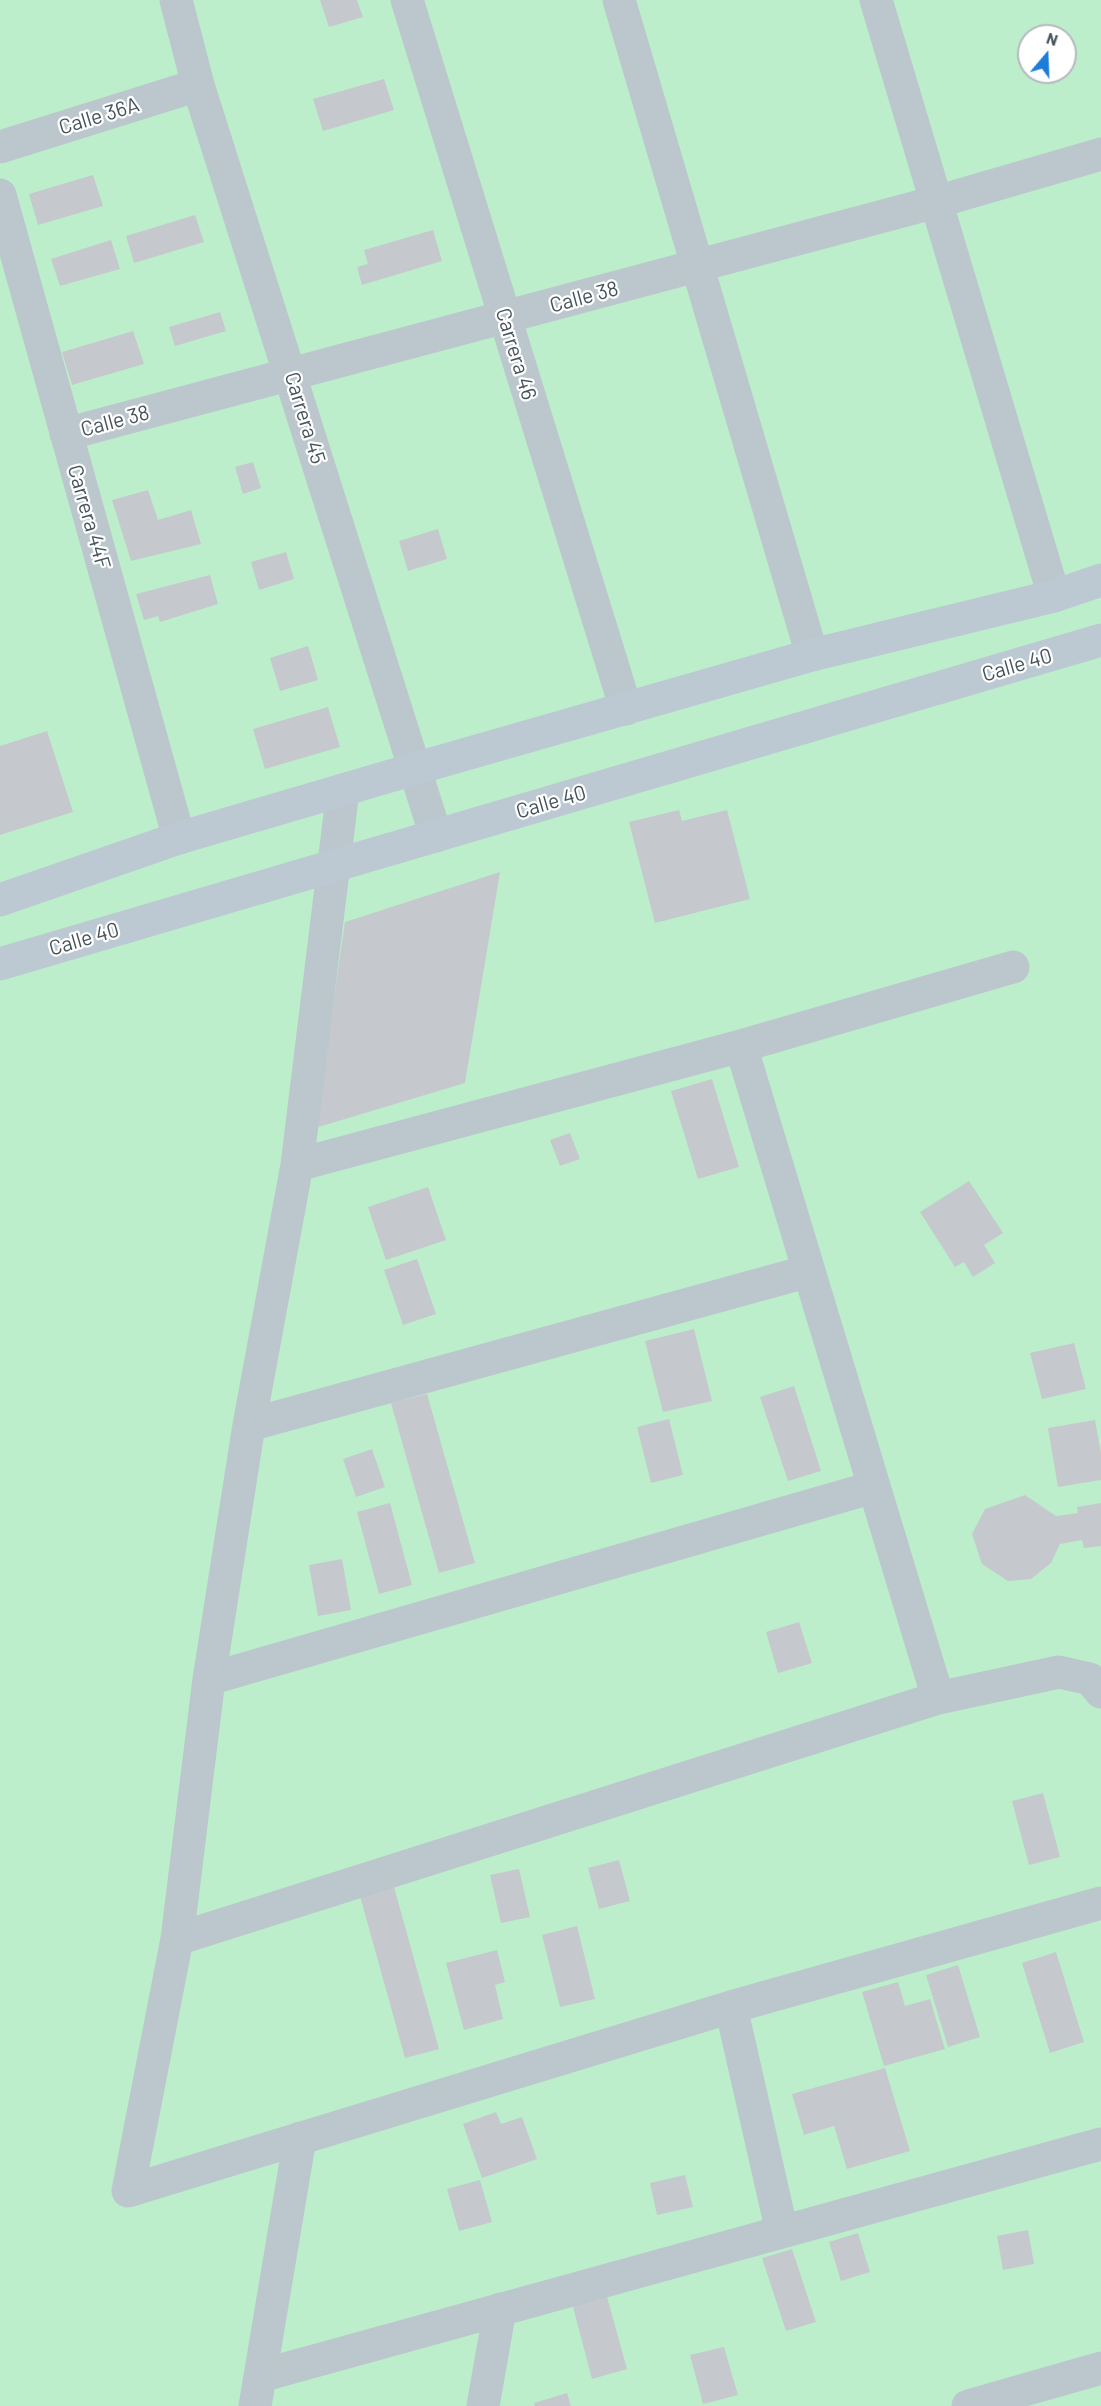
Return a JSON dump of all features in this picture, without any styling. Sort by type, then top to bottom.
[{"type":"main road","points":[[0,899],[179,838],[414,769],[812,655],[1054,596],[1101,580]]},
{"type":"main road","name":"Calle 40","points":[[0,964],[1101,640]]},
{"type":"street","name":"Carrera 45","points":[[176,0],[198,85],[436,836]]},
{"type":"street","name":"Carrera 46","points":[[407,0],[626,709]]},
{"type":"street","points":[[619,0],[812,655]]},
{"type":"street","points":[[876,0],[1054,596]]},
{"type":"street","name":"Calle 36A","points":[[0,147],[198,85]]},
{"type":"street","name":"Calle 38","points":[[66,434],[698,267],[1101,154]]},
{"type":"street","name":"Carrera 44F","points":[[0,195],[5,240],[66,434],[179,838]]},
{"type":"street","points":[[343,790],[297,1165],[249,1425],[209,1679],[177,1939],[128,2191],[731,2007],[1101,1903]]},
{"type":"street","points":[[297,1165],[741,1046],[1012,968]]},
{"type":"street","points":[[741,1046],[938,1698]]},
{"type":"street","points":[[249,1425],[808,1271]]},
{"type":"street","points":[[209,1679],[874,1487]]},
{"type":"street","points":[[177,1939],[938,1698],[1059,1672],[1090,1679],[1101,1692]]},
{"type":"street","points":[[731,2007],[782,2232]]},
{"type":"street","points":[[300,2138],[257,2391],[500,2309],[1101,2144]]},
{"type":"street","points":[[483,2406],[500,2309]]},
{"type":"street","points":[[968,2406],[1101,2368]]},
{"type":"green space","points":[[0,0],[1101,0],[1101,2406],[0,2406]]},
{"type":"building","points":[[320,0],[357,0],[363,17],[329,27]]},
{"type":"building","points":[[384,79],[394,110],[323,131],[313,99]]},
{"type":"building","points":[[93,175],[103,206],[38,225],[29,194]]},
{"type":"building","points":[[195,215],[204,242],[134,263],[126,236]]},
{"type":"building","points":[[433,230],[442,261],[362,285],[357,267],[368,264],[364,250]]},
{"type":"building","points":[[111,240],[120,269],[60,286],[51,259]]},
{"type":"building","points":[[220,312],[226,331],[175,346],[169,327]]},
{"type":"building","points":[[133,331],[144,364],[72,385],[62,352]]},
{"type":"building","points":[[253,462],[261,488],[243,494],[235,467]]},
{"type":"building","points":[[148,490],[158,520],[191,510],[201,544],[131,561],[112,500]]},
{"type":"building","points":[[438,529],[447,559],[408,571],[399,541]]},
{"type":"building","points":[[286,552],[294,579],[259,590],[251,562]]},
{"type":"building","points":[[210,575],[218,604],[160,622],[158,616],[144,620],[136,594]]},
{"type":"building","points":[[308,646],[318,680],[280,691],[270,658]]},
{"type":"building","points":[[328,707],[340,747],[265,769],[253,729]]},
{"type":"building","points":[[47,731],[73,812],[0,835],[0,746]]},
{"type":"building","points":[[679,810],[682,821],[727,810],[750,899],[655,923],[629,822]]},
{"type":"building","points":[[500,872],[465,1083],[315,1128],[345,922]]},
{"type":"building","points":[[712,1079],[739,1167],[698,1179],[671,1091]]},
{"type":"building","points":[[570,1133],[580,1159],[560,1166],[550,1140]]},
{"type":"building","points":[[969,1181],[1003,1233],[984,1245],[995,1263],[973,1277],[964,1262],[955,1267],[920,1212]]},
{"type":"building","points":[[428,1187],[446,1240],[386,1260],[368,1207]]},
{"type":"building","points":[[417,1259],[436,1314],[403,1325],[384,1270]]},
{"type":"building","points":[[694,1329],[712,1401],[663,1412],[645,1341]]},
{"type":"building","points":[[1074,1343],[1086,1389],[1042,1399],[1030,1353]]},
{"type":"building","points":[[794,1386],[821,1471],[788,1481],[760,1397]]},
{"type":"building","points":[[427,1394],[475,1563],[439,1573],[391,1403]]},
{"type":"building","points":[[669,1419],[683,1475],[651,1483],[637,1427]]},
{"type":"building","points":[[1095,1420],[1101,1453],[1101,1480],[1058,1487],[1048,1428]]},
{"type":"building","points":[[372,1449],[385,1487],[356,1497],[343,1459]]},
{"type":"building","points":[[1025,1495],[1056,1516],[1078,1513],[1077,1507],[1101,1503],[1101,1546],[1084,1548],[1082,1540],[1060,1544],[1051,1563],[1031,1579],[1008,1581],[982,1564],[972,1534],[985,1509]]},
{"type":"building","points":[[390,1503],[412,1585],[379,1594],[357,1512]]},
{"type":"building","points":[[342,1559],[351,1610],[318,1616],[309,1565]]},
{"type":"building","points":[[799,1622],[812,1663],[778,1673],[766,1632]]},
{"type":"building","points":[[1043,1793],[1060,1857],[1029,1865],[1012,1801]]},
{"type":"building","points":[[619,1860],[630,1901],[599,1909],[588,1868]]},
{"type":"building","points":[[519,1869],[530,1917],[501,1923],[490,1875]]},
{"type":"building","points":[[394,1887],[439,2049],[405,2058],[360,1896]]},
{"type":"building","points":[[577,1926],[595,1999],[560,2007],[542,1935]]},
{"type":"building","points":[[497,1950],[505,1982],[495,1985],[503,2019],[464,2030],[446,1963]]},
{"type":"building","points":[[1056,1952],[1084,2042],[1050,2053],[1022,1963]]},
{"type":"building","points":[[958,1965],[980,2037],[948,2047],[926,1975]]},
{"type":"building","points":[[898,1982],[905,2006],[930,1999],[945,2049],[884,2066],[862,1992]]},
{"type":"building","points":[[885,2068],[910,2151],[847,2169],[834,2126],[804,2135],[792,2094]]},
{"type":"building","points":[[496,2112],[501,2124],[522,2117],[537,2159],[482,2178],[463,2124]]},
{"type":"building","points":[[685,2175],[693,2207],[657,2215],[650,2183]]},
{"type":"building","points":[[480,2180],[492,2222],[459,2231],[447,2189]]},
{"type":"building","points":[[1028,2230],[1034,2264],[1003,2270],[997,2236]]},
{"type":"building","points":[[858,2233],[870,2272],[841,2281],[829,2242]]},
{"type":"building","points":[[792,2249],[816,2322],[786,2331],[762,2258]]},
{"type":"building","points":[[606,2293],[627,2369],[592,2379],[572,2303]]},
{"type":"building","points":[[724,2347],[738,2395],[703,2404],[690,2355]]},
{"type":"building","points":[[567,2393],[571,2406],[535,2406],[534,2403]]}]
